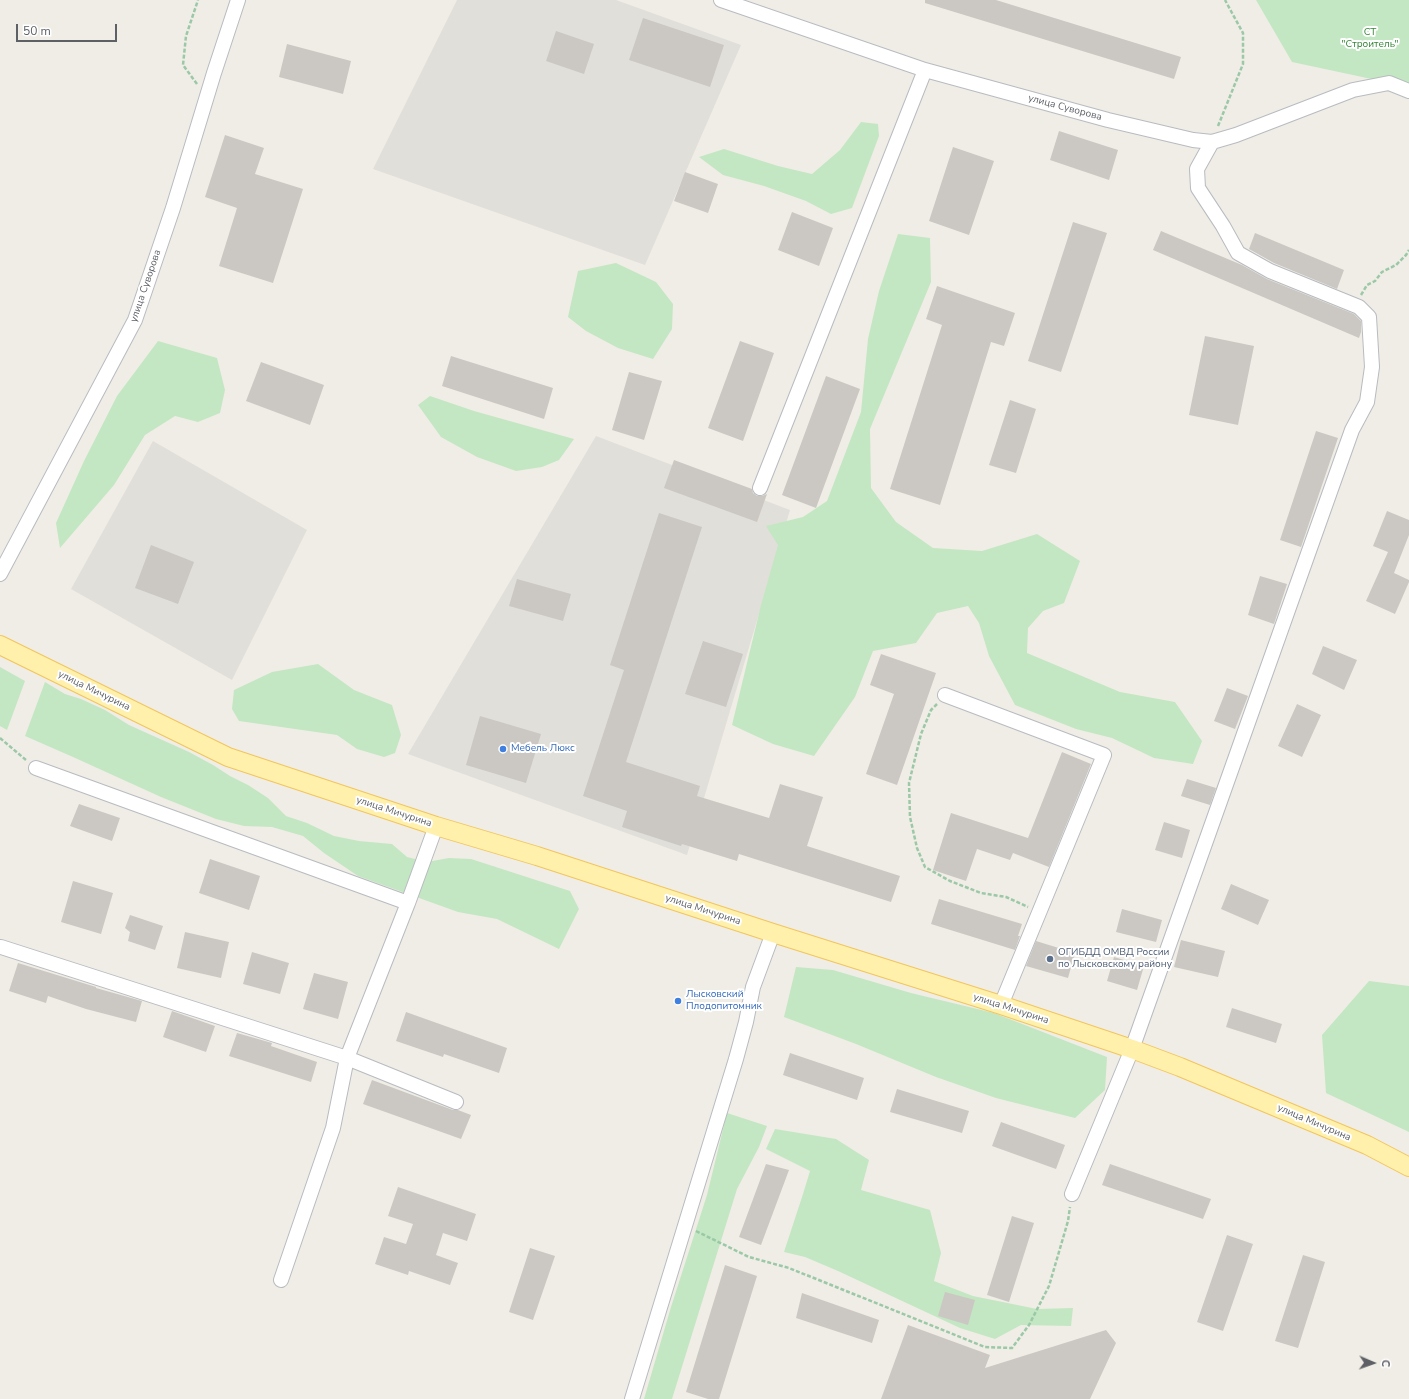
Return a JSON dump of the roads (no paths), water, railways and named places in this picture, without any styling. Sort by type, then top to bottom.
[{"type":"main road","name":"улица Мичурина","points":[[0,645],[228,757],[436,826],[537,856],[1001,1005],[1132,1049],[1180,1067],[1366,1145],[1409,1167]]},
{"type":"street","name":"улица Суворова","points":[[0,574],[135,320],[173,208],[206,98],[238,0]]},
{"type":"street","name":"улица Суворова","points":[[721,0],[925,70],[1108,120],[1193,140],[1212,142],[1236,135],[1353,90],[1389,83],[1409,91]]},
{"type":"street","points":[[760,488],[925,70]]},
{"type":"street","points":[[1072,1194],[1132,1049],[1352,430],[1367,402],[1372,367],[1369,317],[1359,307],[1270,271],[1238,253],[1223,226],[1198,188],[1197,169],[1212,142]]},
{"type":"street","points":[[945,694],[1104,755],[1001,1005]]},
{"type":"street","points":[[36,768],[408,903]]},
{"type":"street","points":[[281,1280],[333,1128],[348,1058],[436,826]]},
{"type":"street","points":[[632,1399],[736,1059],[746,1022],[753,987],[774,933]]},
{"type":"street","points":[[1,948],[348,1058],[456,1102]]},
{"type":"place","name":"Мебель Люкс","points":[[503,749]]},
{"type":"place","name":"ОГИБДД ОМВД России по Лысковскому району","points":[[1050,959]]},
{"type":"place","name":"Лысковский Плодопитомник","points":[[678,1001]]},
{"type":"park label","name":"СТ \"Строитель\"","points":[[1370,38]]}]
